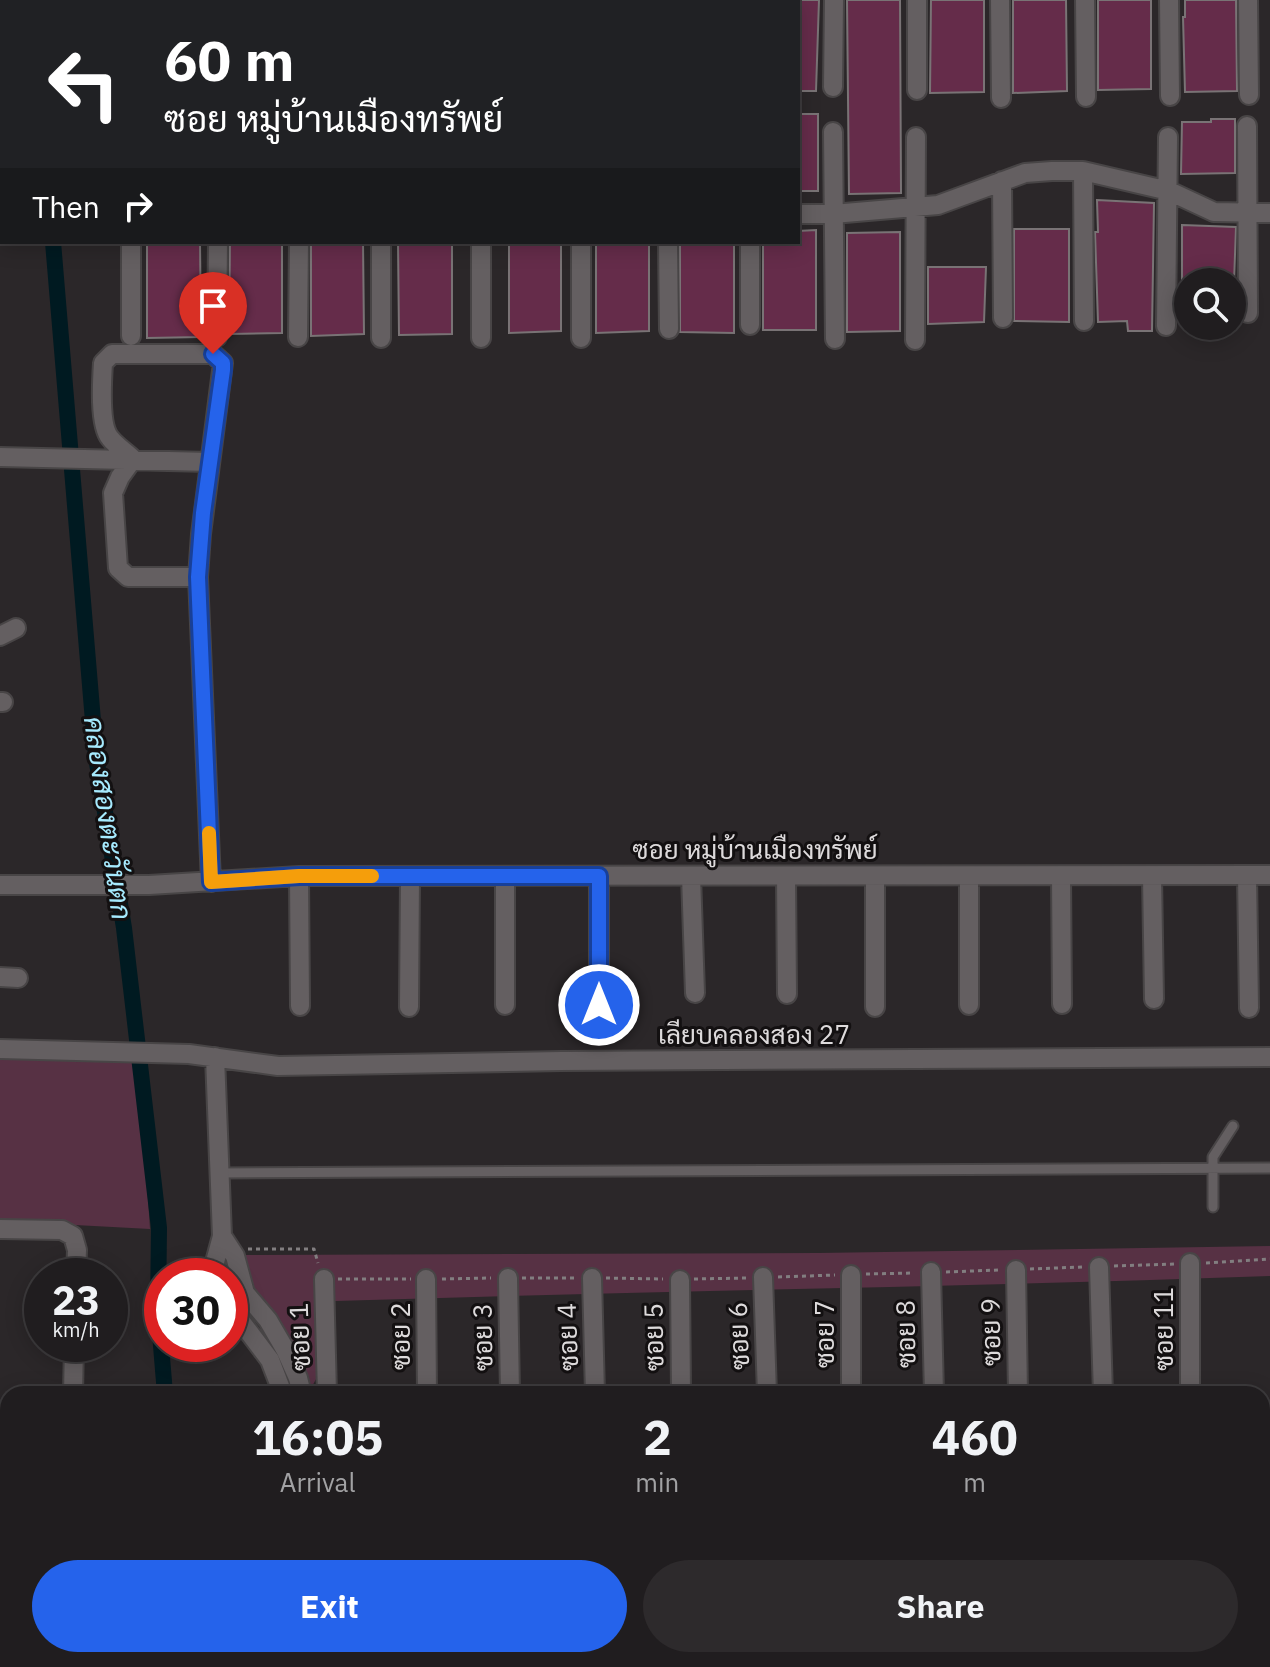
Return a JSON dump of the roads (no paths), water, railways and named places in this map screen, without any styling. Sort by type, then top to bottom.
[{"type":"street","points":[[833,87],[834,0]]},
{"type":"street","points":[[917,0],[917,90]]},
{"type":"street","points":[[1000,0],[1001,98]]},
{"type":"street","points":[[1085,0],[1086,97]]},
{"type":"street","points":[[1169,0],[1170,96]]},
{"type":"street","points":[[1248,0],[1249,95]]},
{"type":"street","points":[[1247,126],[1248,313]]},
{"type":"street","points":[[833,132],[835,339]]},
{"type":"street","points":[[915,340],[916,137]]},
{"type":"street","points":[[1166,326],[1168,137]]},
{"type":"street","points":[[800,214],[938,205],[1025,173],[1083,171],[1169,191],[1214,212],[1270,213]]},
{"type":"street","points":[[1083,171],[1084,321]]},
{"type":"street","points":[[1002,181],[1003,318]]},
{"type":"street","points":[[131,244],[131,336]]},
{"type":"street","points":[[217,337],[218,244]]},
{"type":"street","points":[[298,337],[299,244]]},
{"type":"street","points":[[381,244],[381,338]]},
{"type":"street","points":[[481,244],[481,338]]},
{"type":"street","points":[[581,244],[581,338]]},
{"type":"street","points":[[668,244],[669,329]]},
{"type":"street","points":[[750,244],[750,325]]},
{"type":"street","points":[[127,459],[106,431],[103,363],[112,354],[213,354],[220,358],[223,370],[198,577],[211,882]]},
{"type":"street","points":[[0,457],[210,462]]},
{"type":"street","points":[[127,459],[113,493],[118,568],[128,577],[198,577]]},
{"type":"street","points":[[1247,875],[1249,1008]]},
{"type":"street","name":"ซอย หมู่บ้านเมืองทรัพย์","points":[[0,885],[149,885],[299,876],[1270,875]]},
{"type":"street","points":[[299,876],[300,1006]]},
{"type":"street","points":[[409,1007],[410,876]]},
{"type":"street","points":[[505,876],[505,1005]]},
{"type":"street","points":[[599,876],[599,1005]]},
{"type":"street","points":[[691,876],[695,993]]},
{"type":"street","points":[[786,876],[787,994]]},
{"type":"street","points":[[875,876],[875,1007]]},
{"type":"street","points":[[969,876],[969,1005]]},
{"type":"street","points":[[1061,876],[1062,1004]]},
{"type":"street","points":[[1152,876],[1154,999]]},
{"type":"street","name":"เลียบคลองสอง 27","points":[[0,1049],[189,1054],[278,1066],[562,1061],[1270,1057]]},
{"type":"street","points":[[215,1057],[218,1173],[226,1242],[235,1256],[245,1293],[268,1320],[282,1386]]},
{"type":"street","points":[[0,1229],[62,1230],[73,1236],[77,1258]]},
{"type":"street","points":[[217,1258],[226,1242]]},
{"type":"street","name":"ซอย 11","points":[[1190,1263],[1190,1386]]},
{"type":"street","points":[[1099,1267],[1103,1386]]},
{"type":"street","name":"ซอย 9","points":[[1016,1270],[1018,1386]]},
{"type":"street","name":"ซอย 8","points":[[931,1272],[934,1386]]},
{"type":"street","name":"ซอย 7","points":[[851,1275],[851,1386]]},
{"type":"street","name":"ซอย 6","points":[[763,1277],[767,1386]]},
{"type":"street","name":"ซอย 3","points":[[508,1278],[510,1386]]},
{"type":"street","name":"ซอย 4","points":[[592,1278],[595,1386]]},
{"type":"street","name":"ซอย 1","points":[[324,1279],[327,1386]]},
{"type":"street","name":"ซอย 2","points":[[426,1279],[427,1386]]},
{"type":"street","name":"ซอย 5","points":[[680,1280],[681,1386]]},
{"type":"street","points":[[248,1325],[278,1356],[297,1386]]},
{"type":"street","points":[[73,1386],[74,1362]]},
{"type":"lane","points":[[1213,1207],[1215,1150],[1233,1126]]},
{"type":"lane","points":[[218,1173],[1270,1168]]},
{"type":"waterway","name":"คลองสองตะวันตก","points":[[53,244],[96,757],[124,928],[159,1228],[158,1309],[164,1386]]}]
